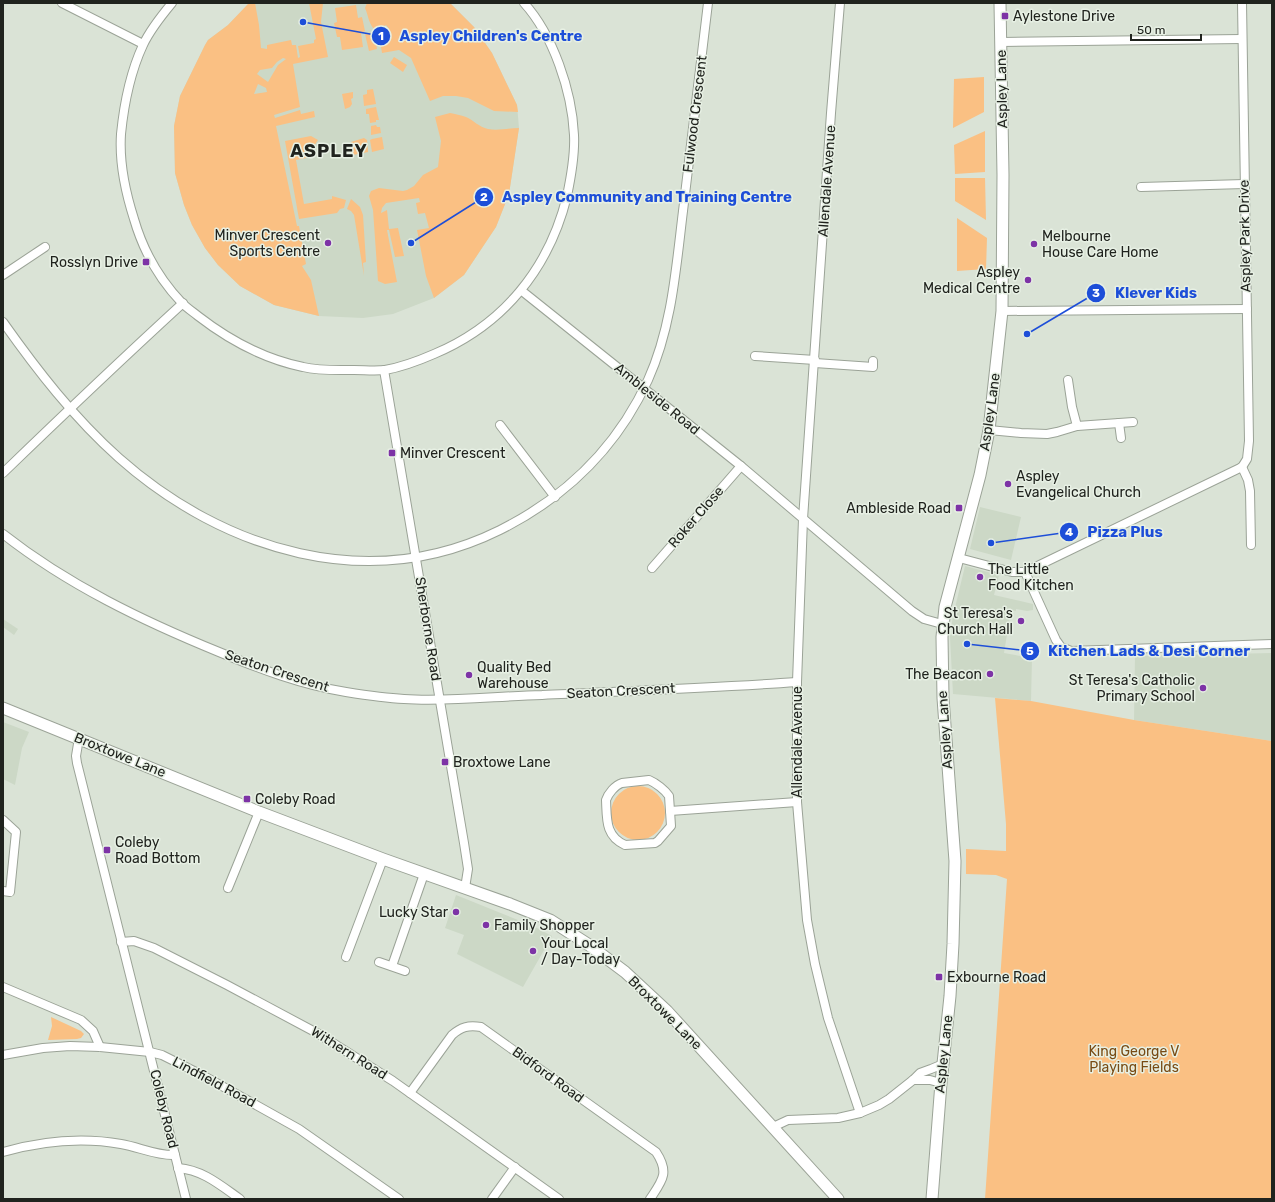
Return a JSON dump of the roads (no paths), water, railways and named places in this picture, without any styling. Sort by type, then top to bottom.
[{"type":"main road","name":"Aspley Lane","points":[[932,1199],[941,1083],[950,996],[955,861],[943,698],[942,624],[945,607],[980,475],[989,430],[1002,311],[1003,167],[1000,3]]},
{"type":"main road","name":"Broxtowe Lane","points":[[3,708],[259,812],[550,920],[606,957],[642,986],[667,1011],[838,1199]]},
{"type":"street","points":[[62,3],[144,44]]},
{"type":"street","points":[[172,3],[144,44],[131,77],[123,110],[120,152],[124,182],[140,238],[149,257],[160,274],[183,304],[217,331],[240,345],[272,358],[304,367],[333,370],[384,370],[410,364],[424,359],[471,336],[501,311],[522,290],[542,258],[562,214],[568,189],[574,136],[570,106],[556,54],[528,4]]},
{"type":"street","name":"Fulwood Crescent","points":[[3,322],[48,383],[118,458],[151,484],[196,513],[235,533],[272,547],[330,559],[355,561],[385,561],[417,558],[447,551],[492,534],[530,514],[576,480],[600,455],[623,424],[644,389],[661,346],[673,289],[708,3]]},
{"type":"street","name":"Allendale Avenue","points":[[840,3],[803,519],[797,682],[797,802],[807,920],[815,964],[828,1018],[860,1113]]},
{"type":"street","name":"Aspley Park Drive","points":[[1242,3],[1249,441],[1247,459],[1242,467]]},
{"type":"street","points":[[1001,42],[1242,39]]},
{"type":"street","points":[[1141,187],[1244,184]]},
{"type":"street","points":[[3,274],[45,247]]},
{"type":"street","name":"Ambleside Road","points":[[522,290],[741,466],[918,615],[924,619],[942,624]]},
{"type":"street","points":[[3,473],[70,408],[183,304]]},
{"type":"street","points":[[1002,311],[1247,309]]},
{"type":"street","points":[[755,356],[873,367],[873,361]]},
{"type":"street","name":"Sherborne Road","points":[[384,370],[417,558],[468,869],[465,888]]},
{"type":"street","points":[[1068,380],[1072,407],[1077,426]]},
{"type":"street","points":[[989,430],[1047,434],[1077,426],[1133,422]]},
{"type":"street","points":[[1119,423],[1121,438]]},
{"type":"street","points":[[500,425],[555,497]]},
{"type":"street","name":"Roker Close","points":[[652,568],[741,466]]},
{"type":"street","points":[[959,558],[1012,572],[1025,572],[1242,467],[1248,480],[1250,491],[1251,545]]},
{"type":"street","name":"Seaton Crescent","points":[[3,534],[71,581],[114,605],[184,638],[256,667],[300,681],[346,692],[404,699],[440,700],[797,682]]},
{"type":"street","points":[[1025,572],[1056,640],[1061,647],[1071,651],[1272,644]]},
{"type":"street","name":"Coleby Road","points":[[79,738],[76,756],[77,763],[186,1199]]},
{"type":"street","points":[[649,780],[667,793],[669,796],[670,811],[671,826],[658,841],[655,843],[626,845],[622,843],[608,828],[606,800],[618,784],[649,780]]},
{"type":"street","points":[[670,811],[797,802]]},
{"type":"street","points":[[228,888],[259,812]]},
{"type":"street","points":[[3,820],[16,832],[10,892],[3,891]]},
{"type":"street","points":[[346,957],[383,859]]},
{"type":"street","points":[[392,966],[424,874]]},
{"type":"street","name":"Withern Road","points":[[121,942],[134,941],[154,948],[287,1016],[323,1037],[410,1093],[559,1199]]},
{"type":"street","points":[[379,962],[405,971]]},
{"type":"street","points":[[3,987],[81,1020],[93,1031],[100,1047]]},
{"type":"street","name":"Bidford Road","points":[[410,1093],[458,1029],[466,1026],[481,1027],[656,1152],[664,1168],[664,1177],[650,1199]]},
{"type":"street","name":"Lindfield Road","points":[[3,1055],[43,1048],[70,1046],[100,1047],[150,1052],[162,1055],[182,1064],[299,1129],[399,1199]]},
{"type":"street","points":[[773,1127],[788,1120],[838,1118],[860,1113],[889,1099],[920,1073],[931,1070],[943,1064]]},
{"type":"street","points":[[913,1080],[930,1080],[941,1083]]},
{"type":"street","points":[[3,1152],[48,1142],[82,1140],[111,1142],[162,1154],[175,1155]]},
{"type":"street","points":[[492,1199],[515,1167]]},
{"type":"street","points":[[178,1168],[190,1169],[205,1175],[240,1199]]},
{"type":"place","name":"Aylestone Drive","points":[[1005,16]]},
{"type":"place","name":"Aspley Children's Centre","points":[[303,22]]},
{"type":"place","name":"Minver Crescent Sports Centre","points":[[328,243]]},
{"type":"place","name":"Aspley Community and Training Centre","points":[[411,243]]},
{"type":"place","name":"Melbourne House Care Home","points":[[1034,244]]},
{"type":"place","name":"Rosslyn Drive","points":[[146,262]]},
{"type":"place","name":"Aspley Medical Centre","points":[[1028,280]]},
{"type":"place","name":"Klever Kids","points":[[1027,334]]},
{"type":"place","name":"Minver Crescent","points":[[392,453]]},
{"type":"place","name":"Aspley Evangelical Church","points":[[1008,484]]},
{"type":"place","name":"Ambleside Road","points":[[959,508]]},
{"type":"place","name":"Pizza Plus","points":[[991,543]]},
{"type":"place","name":"The Little Food Kitchen","points":[[980,577]]},
{"type":"place","name":"St Teresa's Church Hall","points":[[1021,621]]},
{"type":"place","name":"Kitchen Lads & Desi Corner","points":[[967,644]]},
{"type":"place","name":"The Beacon","points":[[990,674]]},
{"type":"place","name":"Quality Bed Warehouse","points":[[469,675]]},
{"type":"place","name":"St Teresa's Catholic Primary School","points":[[1203,688]]},
{"type":"place","name":"Broxtowe Lane","points":[[445,762]]},
{"type":"place","name":"Coleby Road","points":[[247,799]]},
{"type":"place","name":"Coleby Road Bottom","points":[[107,850]]},
{"type":"place","name":"Lucky Star","points":[[456,912]]},
{"type":"place","name":"Family Shopper","points":[[486,925]]},
{"type":"place","name":"Your Local / Day-Today","points":[[533,951]]},
{"type":"place","name":"Exbourne Road","points":[[939,977]]},
{"type":"district","name":"ASPLEY","points":[[329,151]]},
{"type":"park label","name":"King George V Playing Fields","points":[[1134,1060]]}]
